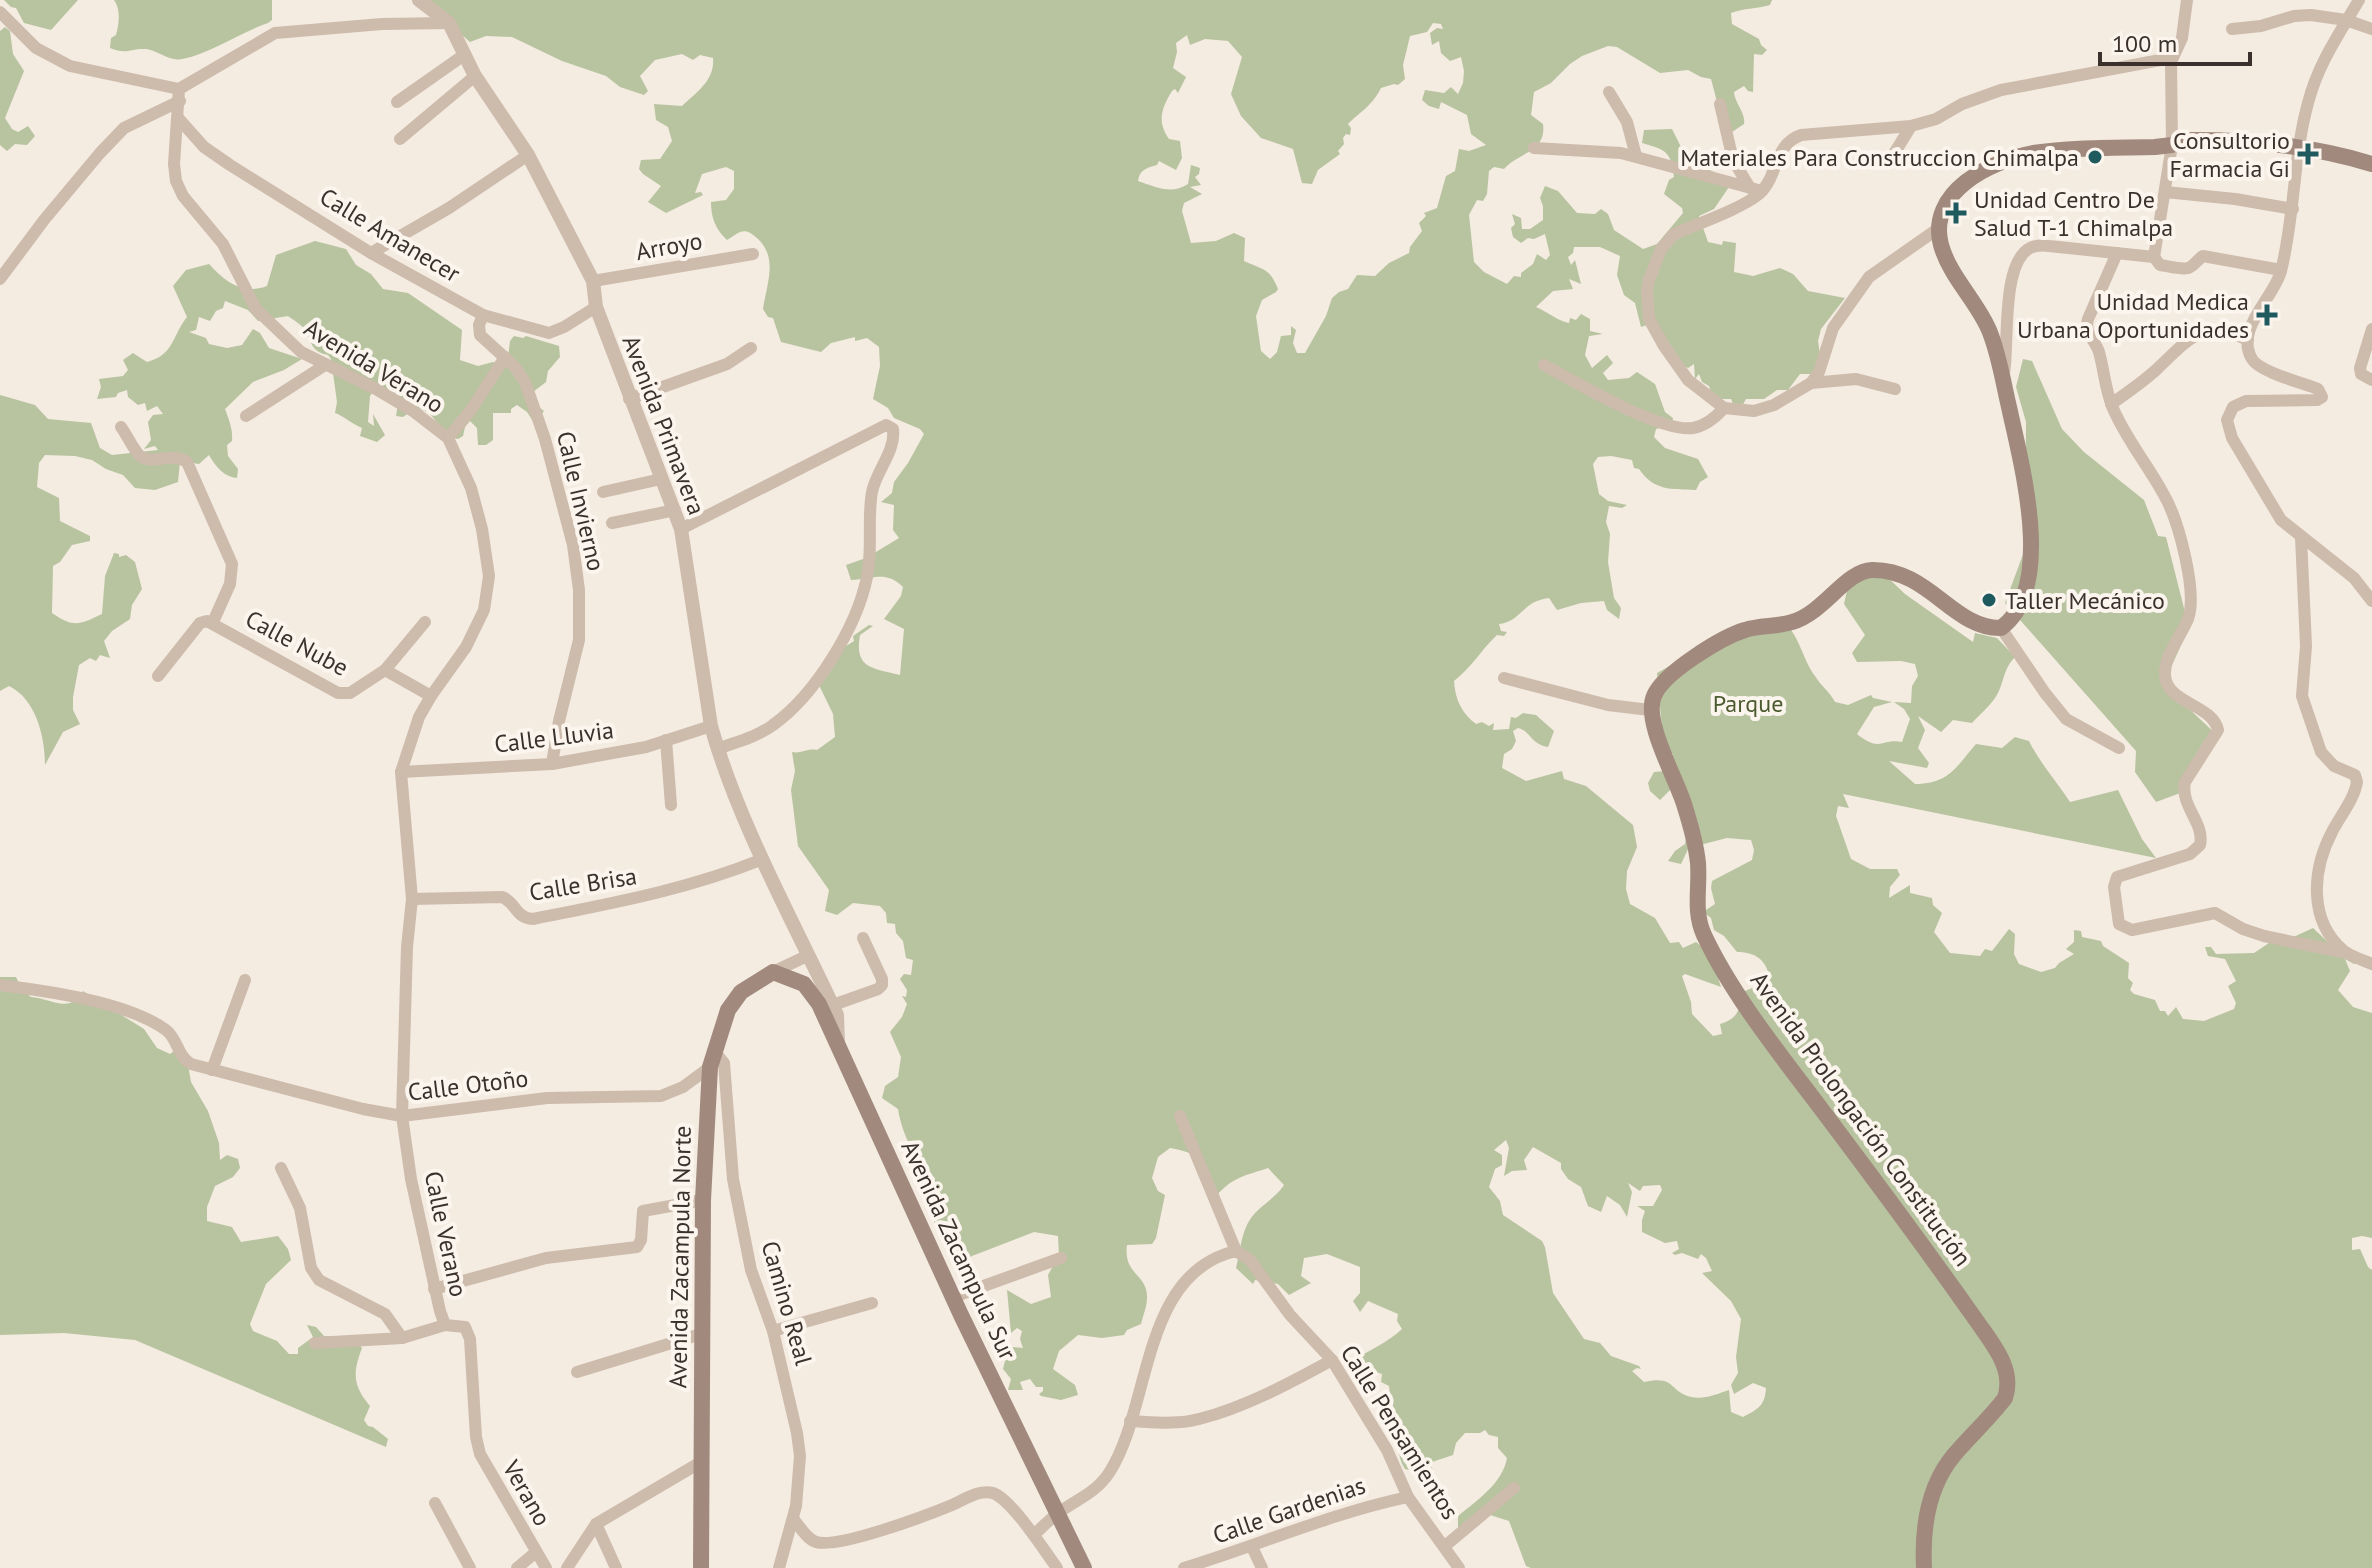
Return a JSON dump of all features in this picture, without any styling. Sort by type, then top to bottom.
[{"type":"main road","points":[[1650,710],[1654,695],[1668,675],[1682,664],[1742,630],[1803,619],[1847,581],[1868,571],[1892,573],[1922,583],[1974,622],[1989,628],[2001,628],[2013,617],[2025,594],[2031,544],[2029,512],[1989,331],[1948,262],[1939,228],[1943,209],[1957,191],[1977,174],[2035,153],[2172,145],[2181,140],[2300,147],[2372,164]]},
{"type":"main road","name":"Avenida Prolongación Constitución","points":[[1650,710],[1689,821],[1698,867],[1697,913],[1711,947],[1779,1052],[1976,1320],[2007,1373],[2009,1382],[2005,1398],[1939,1476],[1926,1519],[1924,1568]]},
{"type":"main road","name":"Avenida Zacampula Sur","points":[[773,972],[810,989],[953,1297],[1084,1568]]},
{"type":"main road","name":"Avenida Zacampula Norte","points":[[701,1568],[703,1200],[712,1059],[728,1010],[736,998],[773,972]]},
{"type":"street","points":[[419,0],[449,23]]},
{"type":"street","points":[[2187,0],[2182,38],[2171,58],[2172,145],[2154,257],[2160,265],[2186,268],[2191,267],[2200,256],[2206,256],[2281,270]]},
{"type":"street","points":[[2359,0],[2319,69],[2307,105],[2290,240],[2281,270],[2251,327],[2248,340],[2251,358],[2259,366],[2321,392],[2322,397],[2317,400],[2246,401],[2233,407],[2227,420],[2232,438],[2281,520],[2343,569],[2369,597]]},
{"type":"street","points":[[0,12],[36,48],[70,66],[180,95]]},
{"type":"street","points":[[2232,29],[2311,15],[2346,20],[2372,29]]},
{"type":"street","points":[[0,279],[44,220],[124,128],[275,33],[382,24],[449,23]]},
{"type":"street","name":"Avenida Primavera","points":[[449,23],[475,76],[528,155],[593,281],[596,307],[681,529],[717,749],[763,859],[833,1005],[839,1021],[838,1044]]},
{"type":"street","points":[[397,102],[464,55]]},
{"type":"street","points":[[1939,228],[1869,277],[1833,328],[1819,372],[1811,383],[1774,405],[1754,411],[1724,408],[1680,371],[1649,319],[1647,291],[1661,249],[1674,234],[1743,204],[1772,175],[1786,143],[1801,135],[1911,126],[1936,119],[1962,104],[2001,90],[2171,58]]},
{"type":"street","points":[[400,139],[475,76]]},
{"type":"street","points":[[1609,92],[1629,127],[1636,156]]},
{"type":"street","name":"Avenida Verano","points":[[180,95],[174,173],[183,196],[223,244],[256,309],[293,346],[376,389],[413,411],[448,438],[471,488],[482,529],[489,576],[484,610],[466,647],[419,717],[401,772],[412,899],[407,947],[402,1116]]},
{"type":"street","points":[[1720,104],[1733,160],[1756,190]]},
{"type":"street","name":"Calle Amanecer","points":[[179,119],[204,147],[230,165],[371,253],[483,315],[549,333],[596,307]]},
{"type":"street","points":[[1889,162],[1911,126]]},
{"type":"street","points":[[1534,148],[1601,150],[1636,156],[1756,190]]},
{"type":"street","points":[[371,253],[449,208],[528,155]]},
{"type":"street","points":[[2165,192],[2293,209]]},
{"type":"street","points":[[2002,380],[2007,353],[2010,289],[2025,251],[2038,245],[2154,257]]},
{"type":"street","points":[[2117,253],[2086,326],[2099,352],[2111,404],[2167,500],[2183,547],[2190,608],[2168,662],[2166,681],[2173,691],[2214,720],[2218,730],[2185,782],[2183,791],[2201,832],[2200,845],[2190,854],[2117,877],[2114,887],[2119,924],[2132,930],[2215,913],[2243,929],[2264,936],[2347,953],[2372,964]]},
{"type":"street","name":"Arroyo","points":[[593,281],[753,254]]},
{"type":"street","name":"Calle Invierno","points":[[483,315],[480,335],[505,357],[525,382],[545,439],[573,545],[579,590],[579,640],[552,764]]},
{"type":"street","points":[[2371,380],[2361,374],[2360,368],[2372,329]]},
{"type":"street","points":[[2111,404],[2197,333],[2210,330],[2234,333],[2248,340]]},
{"type":"street","points":[[629,399],[727,364],[751,348]]},
{"type":"street","points":[[448,438],[471,410],[505,357]]},
{"type":"street","points":[[246,416],[325,365]]},
{"type":"street","points":[[1544,365],[1626,409],[1679,427],[1695,428],[1716,417],[1724,408]]},
{"type":"street","points":[[1811,383],[1856,379],[1895,389]]},
{"type":"street","points":[[681,529],[886,425],[891,426],[894,437],[873,488],[867,577],[854,615],[832,658],[807,693],[773,725],[717,749]]},
{"type":"street","points":[[121,427],[140,456],[152,459],[175,456],[187,462],[232,564],[230,584],[213,622]]},
{"type":"street","points":[[603,492],[661,479]]},
{"type":"street","points":[[612,523],[675,510]]},
{"type":"street","points":[[2301,537],[2306,646],[2302,696],[2321,752],[2334,766],[2357,778],[2357,786],[2326,845],[2316,890],[2322,922],[2347,953]]},
{"type":"street","name":"Calle Nube","points":[[158,676],[200,623],[213,622],[338,693],[350,693],[385,670],[431,696]]},
{"type":"street","points":[[385,670],[425,622]]},
{"type":"street","points":[[2001,628],[2066,719],[2119,748]]},
{"type":"street","points":[[1504,678],[1608,705],[1650,710]]},
{"type":"street","name":"Calle Lluvia","points":[[401,772],[552,764],[646,747],[711,726]]},
{"type":"street","points":[[666,740],[671,805]]},
{"type":"street","name":"Calle Brisa","points":[[412,899],[502,897],[508,899],[519,915],[533,919],[657,894],[712,879],[763,859]]},
{"type":"street","points":[[833,1005],[882,985],[863,938]]},
{"type":"street","points":[[773,972],[809,955]]},
{"type":"street","points":[[212,1070],[245,980]]},
{"type":"street","name":"Calle Otoño","points":[[0,985],[84,999],[130,1013],[168,1032],[182,1057],[191,1064],[363,1109],[402,1116],[547,1098],[661,1096],[683,1087],[712,1059]]},
{"type":"street","name":"Camino Real","points":[[712,1059],[724,1063],[731,1165],[751,1270],[773,1331],[797,1433],[800,1456],[794,1520],[779,1568]]},
{"type":"street","name":"Calle Verano","points":[[402,1116],[409,1168],[434,1289],[445,1325],[460,1325],[468,1330],[476,1437]]},
{"type":"street","points":[[1034,1535],[1057,1514],[1086,1497],[1108,1475],[1130,1421],[1150,1348],[1176,1296],[1197,1268],[1236,1251],[1180,1116]]},
{"type":"street","points":[[281,1168],[300,1208],[311,1268],[319,1280],[385,1314],[402,1338]]},
{"type":"street","points":[[434,1289],[546,1258],[637,1247],[641,1240],[643,1211],[703,1200]]},
{"type":"street","name":"Calle Pensamientos","points":[[1236,1251],[1250,1260],[1290,1315],[1332,1360],[1387,1450],[1408,1497],[1459,1568]]},
{"type":"street","points":[[953,1297],[1061,1258]]},
{"type":"street","points":[[773,1331],[872,1303]]},
{"type":"street","points":[[315,1343],[402,1338],[445,1325]]},
{"type":"street","points":[[577,1372],[701,1334]]},
{"type":"street","points":[[1130,1421],[1200,1419],[1300,1378],[1332,1360]]},
{"type":"street","name":"Verano","points":[[476,1437],[489,1471],[546,1568]]},
{"type":"street","points":[[567,1568],[596,1524],[701,1462]]},
{"type":"street","points":[[1445,1546],[1514,1488]]},
{"type":"street","points":[[794,1520],[811,1539],[818,1543],[828,1542],[861,1536],[984,1492],[997,1495],[1034,1535],[1057,1568]]},
{"type":"street","name":"Calle Gardenias","points":[[1184,1568],[1375,1504],[1408,1497]]},
{"type":"street","points":[[435,1503],[470,1568]]},
{"type":"street","points":[[596,1524],[616,1568]]},
{"type":"street","points":[[1252,1547],[1262,1568]]},
{"type":"street","points":[[517,1568],[536,1552]]},
{"type":"green space","points":[[4,0],[78,0],[51,30],[24,23],[16,8]]},
{"type":"green space","points":[[114,0],[272,0],[272,20],[203,53],[177,59],[146,49],[125,51],[110,48],[119,21]]},
{"type":"green space","name":"Parque","points":[[422,0],[1772,0],[1770,5],[1731,13],[1732,24],[1759,39],[1767,50],[1762,55],[1754,54],[1753,92],[1744,86],[1734,92],[1744,124],[1726,136],[1711,79],[1688,70],[1660,73],[1617,47],[1608,46],[1582,56],[1551,83],[1534,92],[1531,115],[1543,124],[1543,133],[1530,151],[1504,169],[1494,167],[1489,171],[1487,194],[1483,201],[1477,200],[1469,215],[1474,262],[1484,272],[1507,284],[1514,276],[1521,277],[1521,273],[1533,264],[1537,254],[1546,260],[1550,255],[1545,234],[1521,243],[1513,237],[1511,228],[1515,224],[1512,214],[1521,218],[1522,229],[1530,229],[1543,220],[1540,198],[1545,186],[1558,191],[1577,213],[1595,214],[1601,209],[1608,214],[1614,230],[1643,249],[1657,244],[1683,213],[1682,208],[1664,194],[1669,180],[1674,177],[1669,157],[1662,150],[1642,143],[1644,130],[1672,129],[1682,149],[1691,153],[1699,165],[1716,173],[1729,187],[1714,209],[1699,216],[1708,242],[1722,245],[1723,241],[1736,243],[1734,272],[1753,276],[1780,268],[1793,274],[1808,291],[1845,298],[1821,329],[1818,341],[1822,369],[1812,374],[1800,374],[1788,390],[1777,390],[1764,399],[1746,399],[1740,410],[1731,399],[1713,399],[1709,386],[1702,382],[1699,374],[1695,379],[1694,364],[1688,368],[1666,357],[1650,324],[1641,327],[1635,303],[1624,295],[1617,275],[1620,256],[1600,247],[1574,247],[1568,257],[1571,265],[1575,260],[1581,284],[1569,279],[1573,289],[1553,291],[1536,307],[1569,323],[1570,318],[1576,320],[1581,314],[1590,319],[1590,331],[1603,334],[1589,336],[1585,355],[1592,368],[1607,355],[1613,363],[1603,373],[1608,380],[1629,378],[1637,372],[1655,384],[1665,412],[1673,418],[1672,425],[1656,429],[1654,437],[1665,448],[1698,459],[1708,477],[1700,482],[1696,490],[1671,489],[1651,481],[1634,468],[1632,460],[1598,457],[1593,464],[1599,494],[1608,501],[1627,505],[1622,508],[1609,506],[1606,522],[1610,534],[1608,562],[1614,598],[1621,608],[1619,619],[1607,610],[1604,601],[1557,610],[1549,598],[1533,603],[1513,619],[1499,624],[1501,631],[1507,632],[1504,636],[1497,635],[1454,681],[1458,700],[1471,720],[1489,726],[1494,723],[1493,730],[1509,729],[1511,717],[1516,718],[1523,713],[1536,715],[1554,731],[1548,747],[1518,728],[1513,731],[1516,741],[1512,749],[1504,754],[1502,768],[1526,781],[1562,771],[1564,779],[1586,786],[1633,825],[1637,847],[1627,871],[1626,889],[1630,904],[1655,918],[1670,943],[1679,942],[1683,948],[1696,942],[1710,953],[1721,987],[1685,974],[1682,976],[1692,1014],[1713,1036],[1722,1034],[1720,1024],[1737,1012],[1743,992],[1768,981],[1767,969],[1761,960],[1748,953],[1737,952],[1724,936],[1714,930],[1711,918],[1703,912],[1715,904],[1712,881],[1752,860],[1754,850],[1751,840],[1727,838],[1690,845],[1681,864],[1668,861],[1685,844],[1689,822],[1673,787],[1660,800],[1650,791],[1648,783],[1654,772],[1667,771],[1673,754],[1664,751],[1657,673],[1745,624],[1786,624],[1817,680],[1835,702],[1848,705],[1871,695],[1892,702],[1874,707],[1857,734],[1876,744],[1902,742],[1910,719],[1904,709],[1894,702],[1911,703],[1912,686],[1918,676],[1915,664],[1901,661],[1857,662],[1852,653],[1865,635],[1844,604],[1850,577],[1884,574],[1905,594],[1973,642],[1975,633],[1997,638],[2015,657],[1995,698],[1972,723],[1953,720],[1941,732],[1918,716],[1925,730],[1918,748],[1929,763],[1927,768],[1889,761],[1915,784],[1927,783],[1951,773],[1976,744],[2002,748],[2015,737],[2029,741],[2070,802],[2118,790],[2142,839],[2156,858],[1843,794],[1849,808],[1838,806],[1836,816],[1851,859],[1870,869],[1897,869],[1900,875],[1890,887],[1889,898],[1910,885],[1910,893],[1932,898],[1933,905],[1942,913],[1934,932],[1950,953],[1980,956],[1985,949],[1992,951],[2009,929],[2015,934],[2014,954],[2019,964],[2041,972],[2055,968],[2074,954],[2066,949],[2074,942],[2074,930],[2081,931],[2082,937],[2101,941],[2103,946],[2129,963],[2128,978],[2133,983],[2130,990],[2134,994],[2155,1000],[2160,1011],[2165,1011],[2168,1016],[2176,1007],[2183,1019],[2204,1021],[2234,1009],[2236,1003],[2228,986],[2236,981],[2225,959],[2208,956],[2205,947],[2211,947],[2216,954],[2254,953],[2272,941],[2289,939],[2313,928],[2331,945],[2359,962],[2354,964],[2345,959],[2350,971],[2338,990],[2353,1007],[2372,1013],[2372,1238],[2352,1238],[2352,1250],[2360,1249],[2372,1270],[2372,1568],[1531,1568],[1526,1566],[1509,1521],[1487,1514],[1458,1531],[1458,1516],[1488,1491],[1504,1467],[1507,1458],[1498,1448],[1498,1437],[1489,1435],[1485,1430],[1465,1433],[1456,1443],[1453,1455],[1429,1463],[1433,1470],[1421,1462],[1409,1470],[1405,1469],[1398,1448],[1400,1427],[1396,1422],[1384,1427],[1392,1418],[1393,1400],[1385,1402],[1390,1395],[1389,1386],[1381,1382],[1382,1374],[1361,1367],[1353,1360],[1402,1329],[1397,1321],[1398,1314],[1368,1301],[1360,1312],[1353,1301],[1360,1293],[1360,1267],[1327,1254],[1304,1258],[1301,1276],[1311,1283],[1289,1295],[1278,1284],[1255,1280],[1253,1284],[1236,1268],[1243,1236],[1255,1213],[1284,1185],[1268,1168],[1234,1180],[1216,1196],[1209,1194],[1208,1175],[1202,1162],[1190,1153],[1170,1148],[1158,1157],[1152,1178],[1158,1191],[1165,1195],[1156,1238],[1152,1244],[1127,1245],[1129,1263],[1146,1290],[1141,1324],[1127,1330],[1124,1335],[1102,1338],[1078,1335],[1059,1351],[1053,1369],[1075,1385],[1078,1395],[1061,1400],[1041,1396],[1043,1387],[1036,1387],[1030,1379],[1020,1382],[1023,1390],[1008,1390],[1011,1379],[1003,1369],[1005,1361],[1015,1355],[1012,1347],[1023,1348],[1020,1339],[1022,1331],[1017,1328],[1011,1333],[1007,1290],[1031,1304],[1051,1297],[1048,1275],[1059,1255],[1058,1236],[1034,1232],[965,1261],[950,1258],[948,1240],[935,1228],[935,1178],[921,1164],[910,1146],[898,1109],[882,1098],[885,1086],[898,1077],[901,1057],[890,1032],[902,1017],[907,1004],[902,996],[906,997],[907,990],[900,979],[904,974],[911,975],[913,960],[906,958],[895,924],[887,923],[886,913],[880,906],[853,903],[837,915],[825,911],[829,890],[798,846],[791,790],[795,771],[792,752],[817,750],[835,737],[833,714],[818,683],[832,655],[854,641],[853,636],[869,625],[873,626],[860,635],[863,661],[874,668],[900,675],[904,629],[884,619],[901,596],[903,587],[885,577],[851,580],[846,565],[866,558],[899,538],[893,530],[894,505],[881,502],[892,493],[894,482],[924,434],[920,429],[894,418],[888,408],[873,399],[880,366],[879,347],[867,338],[855,341],[855,337],[831,343],[821,352],[781,342],[773,318],[768,317],[763,309],[770,271],[764,246],[746,231],[727,240],[719,232],[713,218],[711,202],[726,200],[734,189],[734,171],[726,167],[702,174],[695,193],[701,192],[703,195],[666,213],[648,202],[661,186],[639,169],[641,160],[660,159],[672,141],[668,127],[656,120],[654,104],[682,106],[708,79],[713,58],[700,55],[693,60],[682,54],[655,60],[640,76],[648,91],[644,95],[512,37],[486,36],[470,42]],"holes":[[[1433,23],[1441,24],[1443,29],[1437,28],[1430,33],[1432,45],[1439,41],[1441,53],[1450,61],[1461,57],[1463,83],[1458,94],[1451,87],[1444,93],[1425,90],[1422,100],[1439,109],[1441,102],[1467,115],[1471,134],[1486,145],[1469,151],[1459,149],[1455,171],[1446,176],[1437,208],[1424,213],[1426,216],[1419,223],[1422,231],[1409,253],[1389,263],[1375,276],[1357,275],[1348,289],[1332,298],[1326,316],[1305,353],[1297,353],[1293,343],[1296,330],[1291,326],[1291,335],[1281,336],[1277,352],[1270,359],[1261,351],[1256,316],[1262,300],[1278,289],[1272,277],[1265,270],[1244,261],[1245,238],[1234,233],[1216,241],[1191,243],[1182,211],[1184,203],[1202,194],[1190,187],[1201,185],[1195,177],[1200,168],[1191,165],[1188,184],[1176,189],[1163,189],[1138,181],[1142,171],[1157,165],[1159,161],[1176,170],[1182,158],[1180,141],[1169,139],[1162,121],[1168,98],[1175,89],[1178,93],[1186,77],[1173,68],[1176,43],[1187,35],[1190,45],[1205,39],[1228,41],[1242,57],[1231,94],[1241,116],[1261,138],[1293,149],[1302,183],[1312,184],[1318,170],[1340,154],[1338,151],[1344,144],[1343,138],[1346,134],[1350,135],[1348,124],[1370,104],[1381,88],[1398,85],[1405,79],[1403,65],[1410,36],[1427,32]],[[1506,1140],[1509,1148],[1504,1176],[1512,1171],[1527,1170],[1524,1160],[1533,1147],[1561,1163],[1561,1169],[1568,1179],[1581,1187],[1588,1206],[1601,1212],[1607,1196],[1620,1205],[1627,1217],[1632,1192],[1628,1183],[1640,1191],[1643,1186],[1660,1185],[1662,1190],[1653,1206],[1637,1206],[1645,1211],[1642,1232],[1665,1243],[1677,1241],[1679,1249],[1672,1253],[1675,1255],[1682,1253],[1698,1259],[1701,1254],[1706,1258],[1712,1271],[1702,1273],[1731,1301],[1741,1319],[1736,1357],[1738,1373],[1731,1385],[1734,1394],[1753,1383],[1766,1388],[1760,1406],[1743,1417],[1731,1412],[1729,1390],[1696,1398],[1661,1380],[1644,1382],[1632,1371],[1641,1369],[1639,1366],[1611,1356],[1600,1343],[1584,1339],[1553,1293],[1542,1241],[1503,1215],[1500,1201],[1489,1187],[1495,1169],[1502,1165],[1502,1155],[1494,1150]]]},
{"type":"green space","points":[[5,27],[10,31],[13,54],[24,71],[5,118],[12,129],[18,132],[28,126],[35,136],[27,145],[15,144],[7,151],[0,145],[0,31]]},
{"type":"green space","points":[[315,241],[346,249],[356,265],[371,274],[383,289],[408,293],[462,330],[460,360],[478,366],[499,363],[508,358],[510,341],[514,336],[526,336],[559,346],[560,357],[548,371],[546,382],[533,392],[534,403],[544,411],[533,421],[517,405],[511,413],[493,413],[493,440],[486,445],[478,445],[477,428],[470,421],[463,436],[458,439],[452,437],[432,417],[416,408],[403,417],[396,416],[399,398],[375,389],[370,396],[368,422],[374,426],[373,414],[385,435],[377,442],[360,436],[362,428],[335,413],[337,402],[331,359],[315,349],[303,328],[288,316],[258,321],[248,310],[225,301],[223,308],[216,311],[210,321],[199,317],[196,330],[189,332],[206,338],[209,344],[227,348],[242,345],[253,329],[260,333],[269,348],[302,359],[253,382],[225,409],[232,432],[232,441],[227,445],[228,456],[238,469],[237,478],[220,470],[209,455],[199,464],[180,461],[178,482],[155,490],[135,488],[123,475],[92,460],[75,456],[45,455],[39,463],[37,487],[59,498],[60,521],[90,536],[90,541],[72,545],[60,562],[53,566],[52,613],[71,623],[88,621],[102,614],[105,576],[114,553],[119,557],[126,555],[135,562],[142,589],[132,605],[130,619],[112,631],[104,641],[110,658],[100,655],[96,661],[90,658],[79,665],[73,710],[80,724],[63,732],[45,765],[41,731],[32,709],[9,686],[0,691],[0,395],[35,405],[48,419],[91,423],[100,448],[112,455],[158,450],[155,446],[144,449],[151,440],[148,422],[153,415],[163,414],[157,406],[147,411],[145,403],[138,405],[128,397],[127,390],[116,397],[97,399],[101,387],[99,379],[123,376],[128,370],[123,360],[133,353],[147,362],[168,350],[187,317],[173,286],[186,270],[209,264],[221,276],[242,288],[267,286],[276,255]]},
{"type":"green space","points":[[2023,359],[2032,361],[2062,429],[2084,452],[2144,500],[2158,536],[2166,537],[2189,628],[2167,676],[2171,692],[2217,735],[2183,792],[2156,802],[2135,772],[2136,751],[2005,603],[2025,549],[2026,422],[2016,387]]},
{"type":"green space","points":[[0,977],[16,977],[22,990],[31,997],[59,1003],[72,1002],[83,991],[144,1029],[157,1048],[170,1054],[178,1048],[188,1065],[191,1082],[208,1111],[219,1143],[220,1160],[227,1155],[238,1159],[240,1168],[233,1177],[215,1186],[207,1207],[207,1221],[232,1227],[241,1242],[278,1236],[288,1249],[291,1260],[266,1284],[250,1324],[253,1331],[277,1341],[289,1354],[298,1354],[298,1348],[313,1337],[307,1325],[316,1327],[324,1336],[353,1338],[362,1348],[356,1371],[357,1385],[370,1406],[364,1420],[388,1439],[386,1447],[135,1340],[64,1333],[0,1335]]},
{"type":"place","name":"Consultorio Farmacia Gi","points":[[2308,154]]},
{"type":"place","name":"Materiales Para Construccion Chimalpa","points":[[2095,157]]},
{"type":"place","name":"Unidad Centro De Salud T-1 Chimalpa","points":[[1956,213]]},
{"type":"place","name":"Unidad Medica Urbana Oportunidades","points":[[2267,315]]},
{"type":"place","name":"Taller Mecánico","points":[[1989,600]]}]
